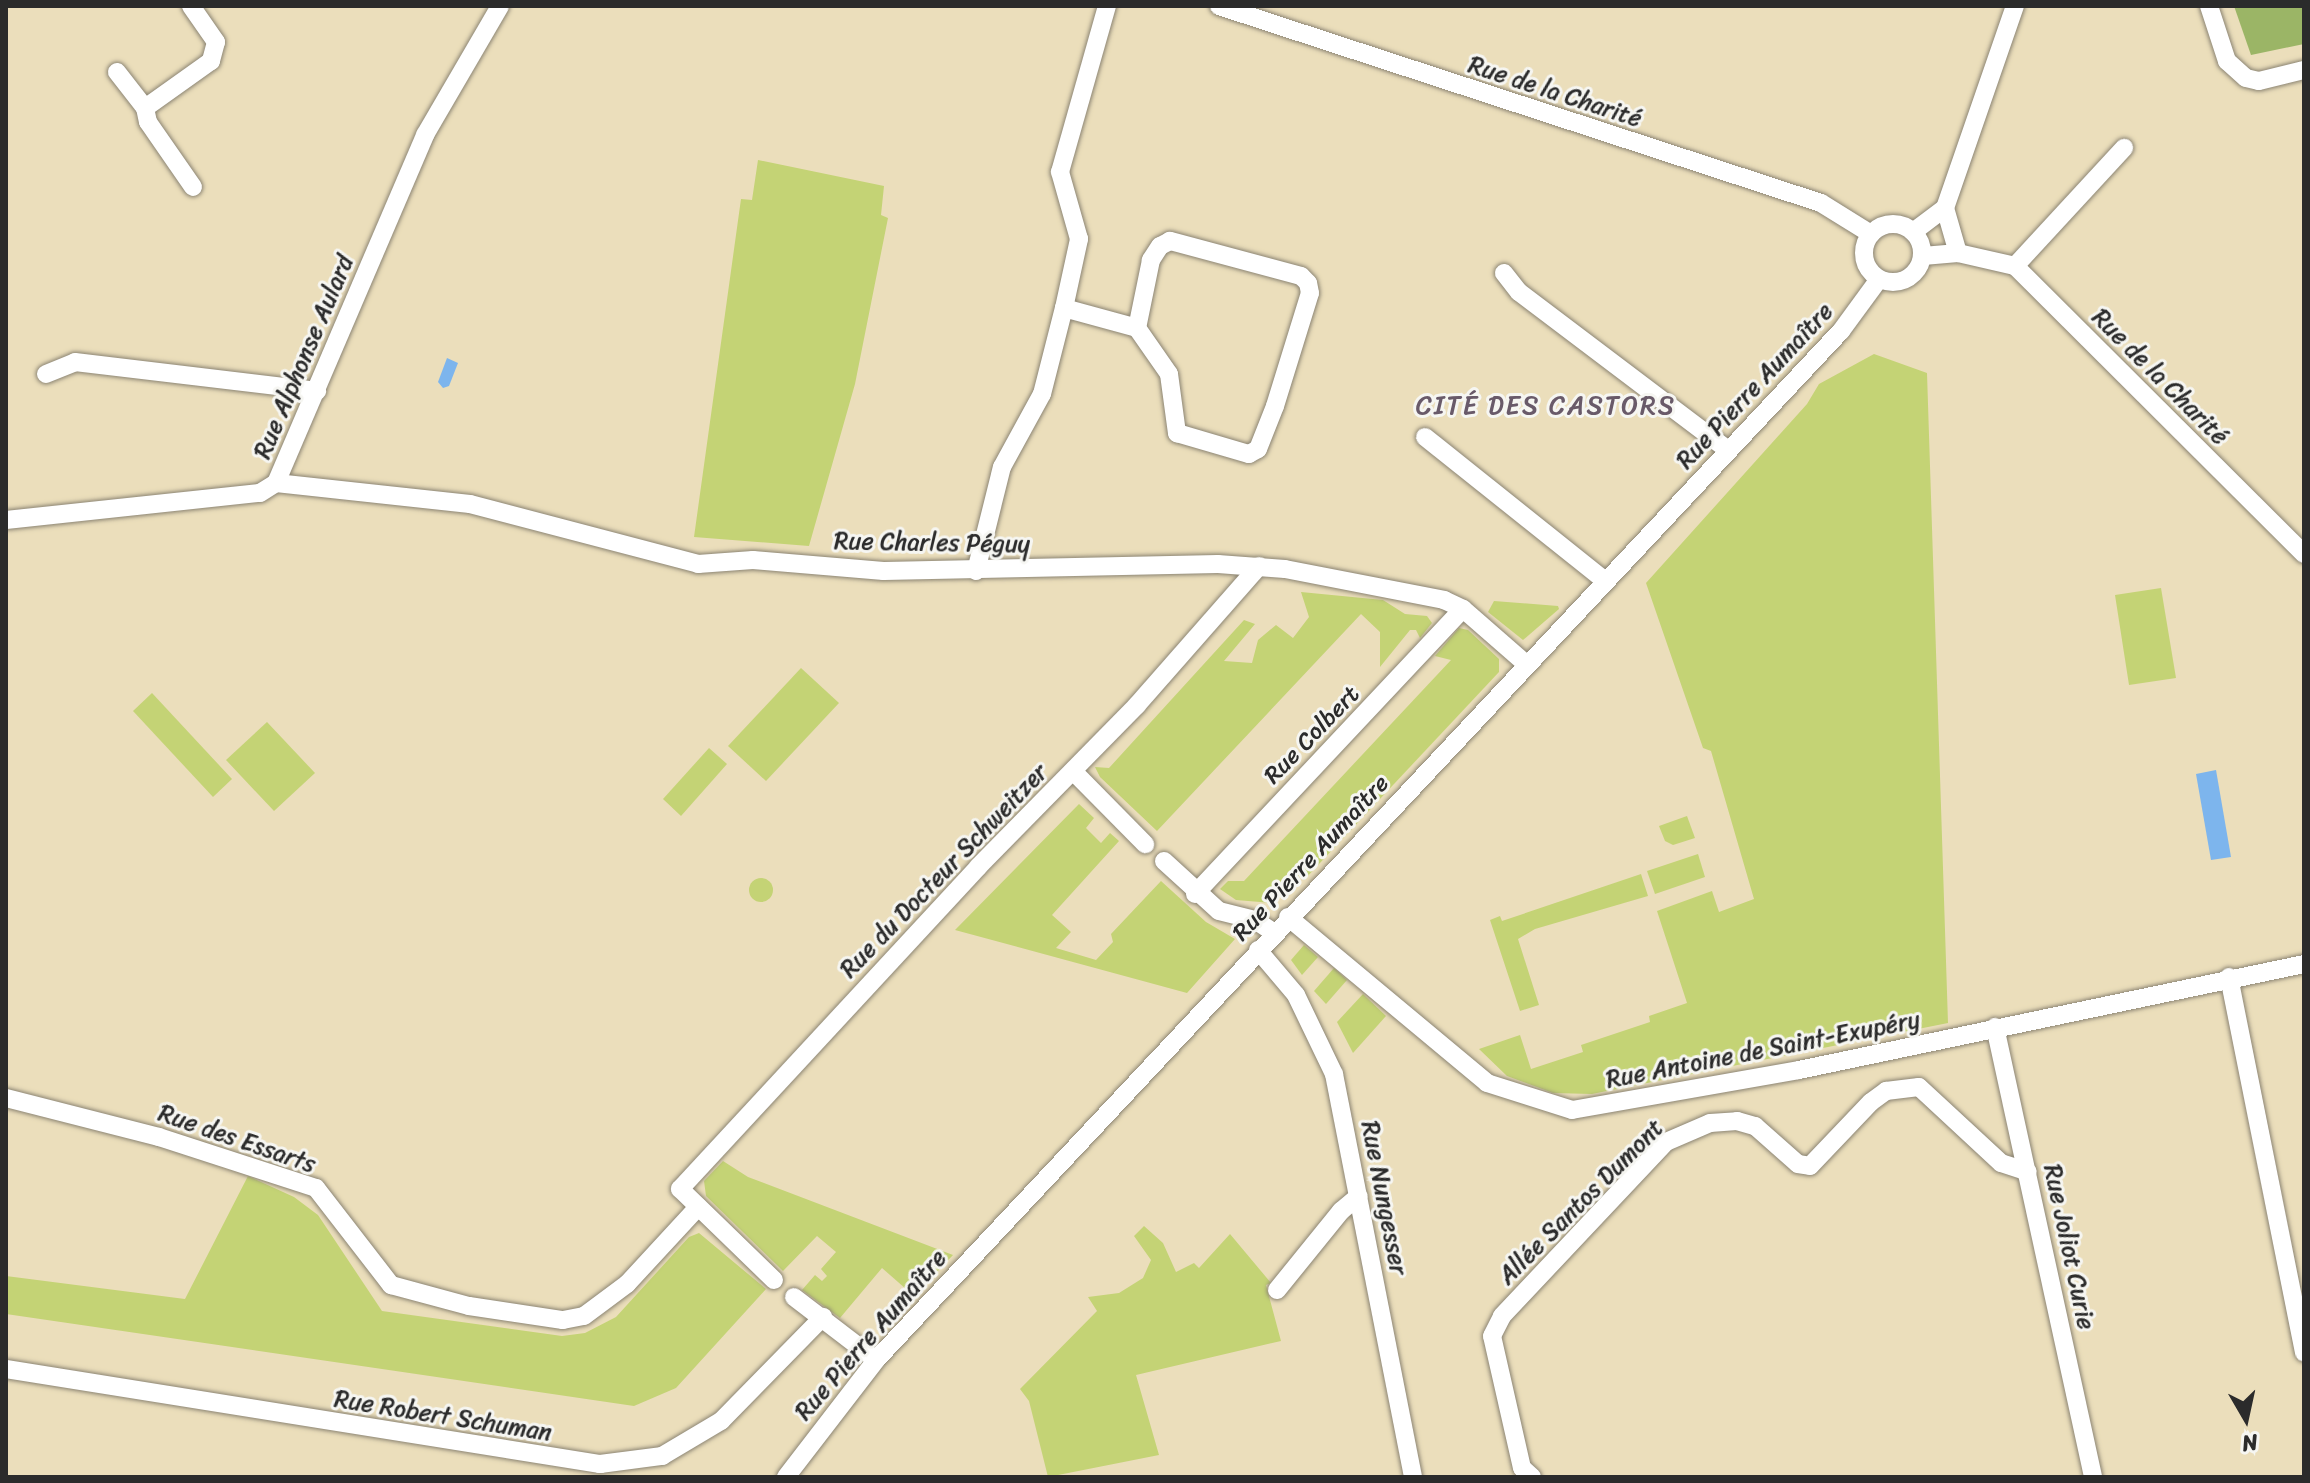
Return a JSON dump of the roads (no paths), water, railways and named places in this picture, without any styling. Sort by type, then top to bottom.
[{"type":"street","points":[[145,108],[211,61],[216,42],[191,6]]},
{"type":"street","name":"Rue Alphonse Aulard","points":[[6,520],[260,493],[276,483],[425,135],[500,6]]},
{"type":"street","points":[[976,571],[1002,467],[1042,394],[1064,308],[1079,239],[1060,172],[1107,6]]},
{"type":"street","name":"Rue de la Charité","points":[[1219,6],[1821,203],[1871,234]]},
{"type":"street","points":[[1913,232],[1945,208],[2015,6]]},
{"type":"street","points":[[2209,6],[2227,61],[2246,78],[2259,81],[2304,70]]},
{"type":"street","points":[[117,72],[145,108],[148,122],[193,187]]},
{"type":"street","points":[[1923,256],[1958,253],[2015,266],[2124,148]]},
{"type":"street","points":[[1945,208],[1958,253]]},
{"type":"street","points":[[1896,224],[1913,232],[1923,256],[1911,277],[1895,283],[1879,279],[1864,259],[1871,234],[1896,224]]},
{"type":"street","points":[[1064,308],[1137,328],[1169,374],[1177,433],[1249,454],[1258,449],[1275,406],[1310,293],[1308,283],[1301,276],[1170,241],[1160,246],[1151,260],[1137,328]]},
{"type":"street","name":"Rue de la Charité","points":[[2015,266],[2304,554]]},
{"type":"street","points":[[1504,273],[1519,292],[1728,450]]},
{"type":"street","name":"Rue Pierre Aumaître","points":[[786,1477],[876,1360],[1525,663],[1841,331],[1879,279]]},
{"type":"street","points":[[46,374],[75,362],[317,391]]},
{"type":"street","points":[[1425,437],[1604,580]]},
{"type":"street","name":"Rue Charles Péguy","points":[[276,483],[470,504],[686,563],[726,565],[753,560],[884,571],[1259,566],[1420,594],[1463,609],[1525,663]]},
{"type":"street","name":"Rue du Docteur Schweitzer","points":[[698,1207],[680,1189],[1242,592],[1259,566]]},
{"type":"street","name":"Rue Colbert","points":[[1195,894],[1463,609]]},
{"type":"street","points":[[1073,771],[1145,844]]},
{"type":"street","points":[[1164,861],[1195,894],[1219,911],[1255,920],[1273,932]]},
{"type":"street","name":"Rue Antoine de Saint-Exupéry","points":[[1288,917],[1487,1083],[1558,1108],[1611,1106],[2304,964]]},
{"type":"street","name":"Rue Nungesser","points":[[1258,950],[1296,995],[1325,1048],[1359,1196],[1413,1477]]},
{"type":"street","points":[[2229,977],[2304,1353]]},
{"type":"street","name":"Rue Joliot Curie","points":[[1995,1027],[2093,1477]]},
{"type":"street","name":"Allée Santos Dumont","points":[[1532,1477],[1522,1468],[1492,1336],[1502,1316],[1666,1142],[1710,1123],[1737,1121],[1755,1126],[1798,1164],[1810,1166],[1886,1091],[1919,1087],[2001,1163],[2028,1172]]},
{"type":"street","name":"Rue des Essarts","points":[[6,1098],[291,1177],[316,1188],[334,1207],[391,1285],[469,1306],[563,1320],[584,1316],[627,1284],[698,1207]]},
{"type":"street","points":[[1277,1290],[1341,1211],[1359,1196]]},
{"type":"street","points":[[698,1207],[774,1280]]},
{"type":"street","points":[[794,1297],[876,1360]]},
{"type":"street","name":"Rue Robert Schuman","points":[[6,1369],[600,1464],[662,1456],[721,1421],[823,1317]]},
{"type":"water","points":[[447,358],[458,363],[449,386],[443,388],[438,382]]},
{"type":"water","points":[[2216,770],[2231,857],[2211,860],[2196,774]]},
{"type":"district","name":"CITÉ DES CASTORS","points":[[1546,406]]}]
